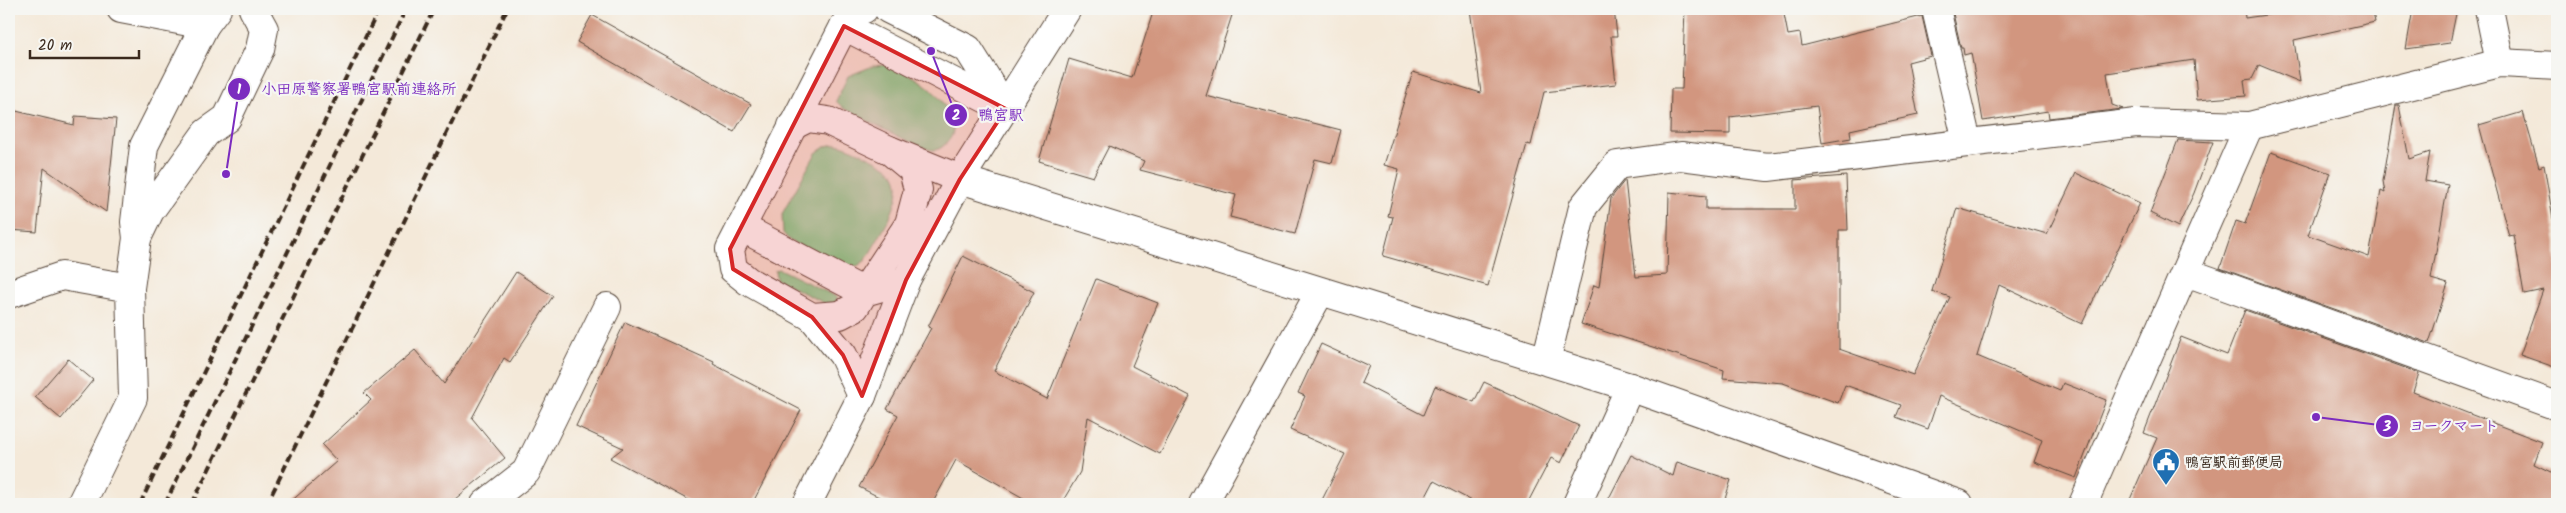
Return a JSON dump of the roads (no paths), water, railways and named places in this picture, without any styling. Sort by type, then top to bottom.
[{"type":"street","points":[[81,504],[133,398],[130,288],[137,238],[135,222],[144,146],[211,17],[121,9]]},
{"type":"street","points":[[137,238],[150,210],[206,134],[227,118],[260,49],[264,29],[253,9]]},
{"type":"street","points":[[888,9],[968,48],[1006,109]]},
{"type":"street","points":[[808,504],[862,396],[906,280],[960,180],[1067,9]]},
{"type":"street","points":[[1936,9],[1967,142]]},
{"type":"street","points":[[2489,9],[2500,64]]},
{"type":"street","points":[[862,396],[843,354],[812,317],[748,281],[733,269],[730,249],[741,227],[792,126],[854,17],[1006,109]]},
{"type":"street","points":[[1546,361],[1583,207],[1617,166],[1681,156],[1768,166],[2136,123],[2249,126],[2500,64],[2557,66]]},
{"type":"street","points":[[792,126],[808,118],[828,121],[889,150],[960,180],[1630,388],[1959,504]]},
{"type":"street","points":[[2083,504],[2249,126]]},
{"type":"street","points":[[812,317],[840,315],[855,307],[909,224],[918,190],[913,170],[889,150]]},
{"type":"street","points":[[741,227],[864,292],[906,280]]},
{"type":"street","points":[[2186,272],[2557,406]]},
{"type":"street","points":[[9,294],[62,276],[130,288]]},
{"type":"street","points":[[1202,504],[1320,292]]},
{"type":"street","points":[[484,504],[526,472],[607,307]]},
{"type":"street","points":[[1577,504],[1630,388]]},
{"type":"railway","points":[[140,504],[379,9]]},
{"type":"railway","points":[[165,504],[406,9]]},
{"type":"railway","points":[[192,504],[434,9]]},
{"type":"railway","points":[[267,504],[507,9]]},
{"type":"place","name":"鴨宮駅","points":[[931,51]]},
{"type":"place","name":"小田原警察署鴨宮駅前連絡所","points":[[226,174]]},
{"type":"place","name":"ヨークマート","points":[[2316,417]]},
{"type":"place","name":"鴨宮駅前郵便局","points":[[2166,486]]}]
